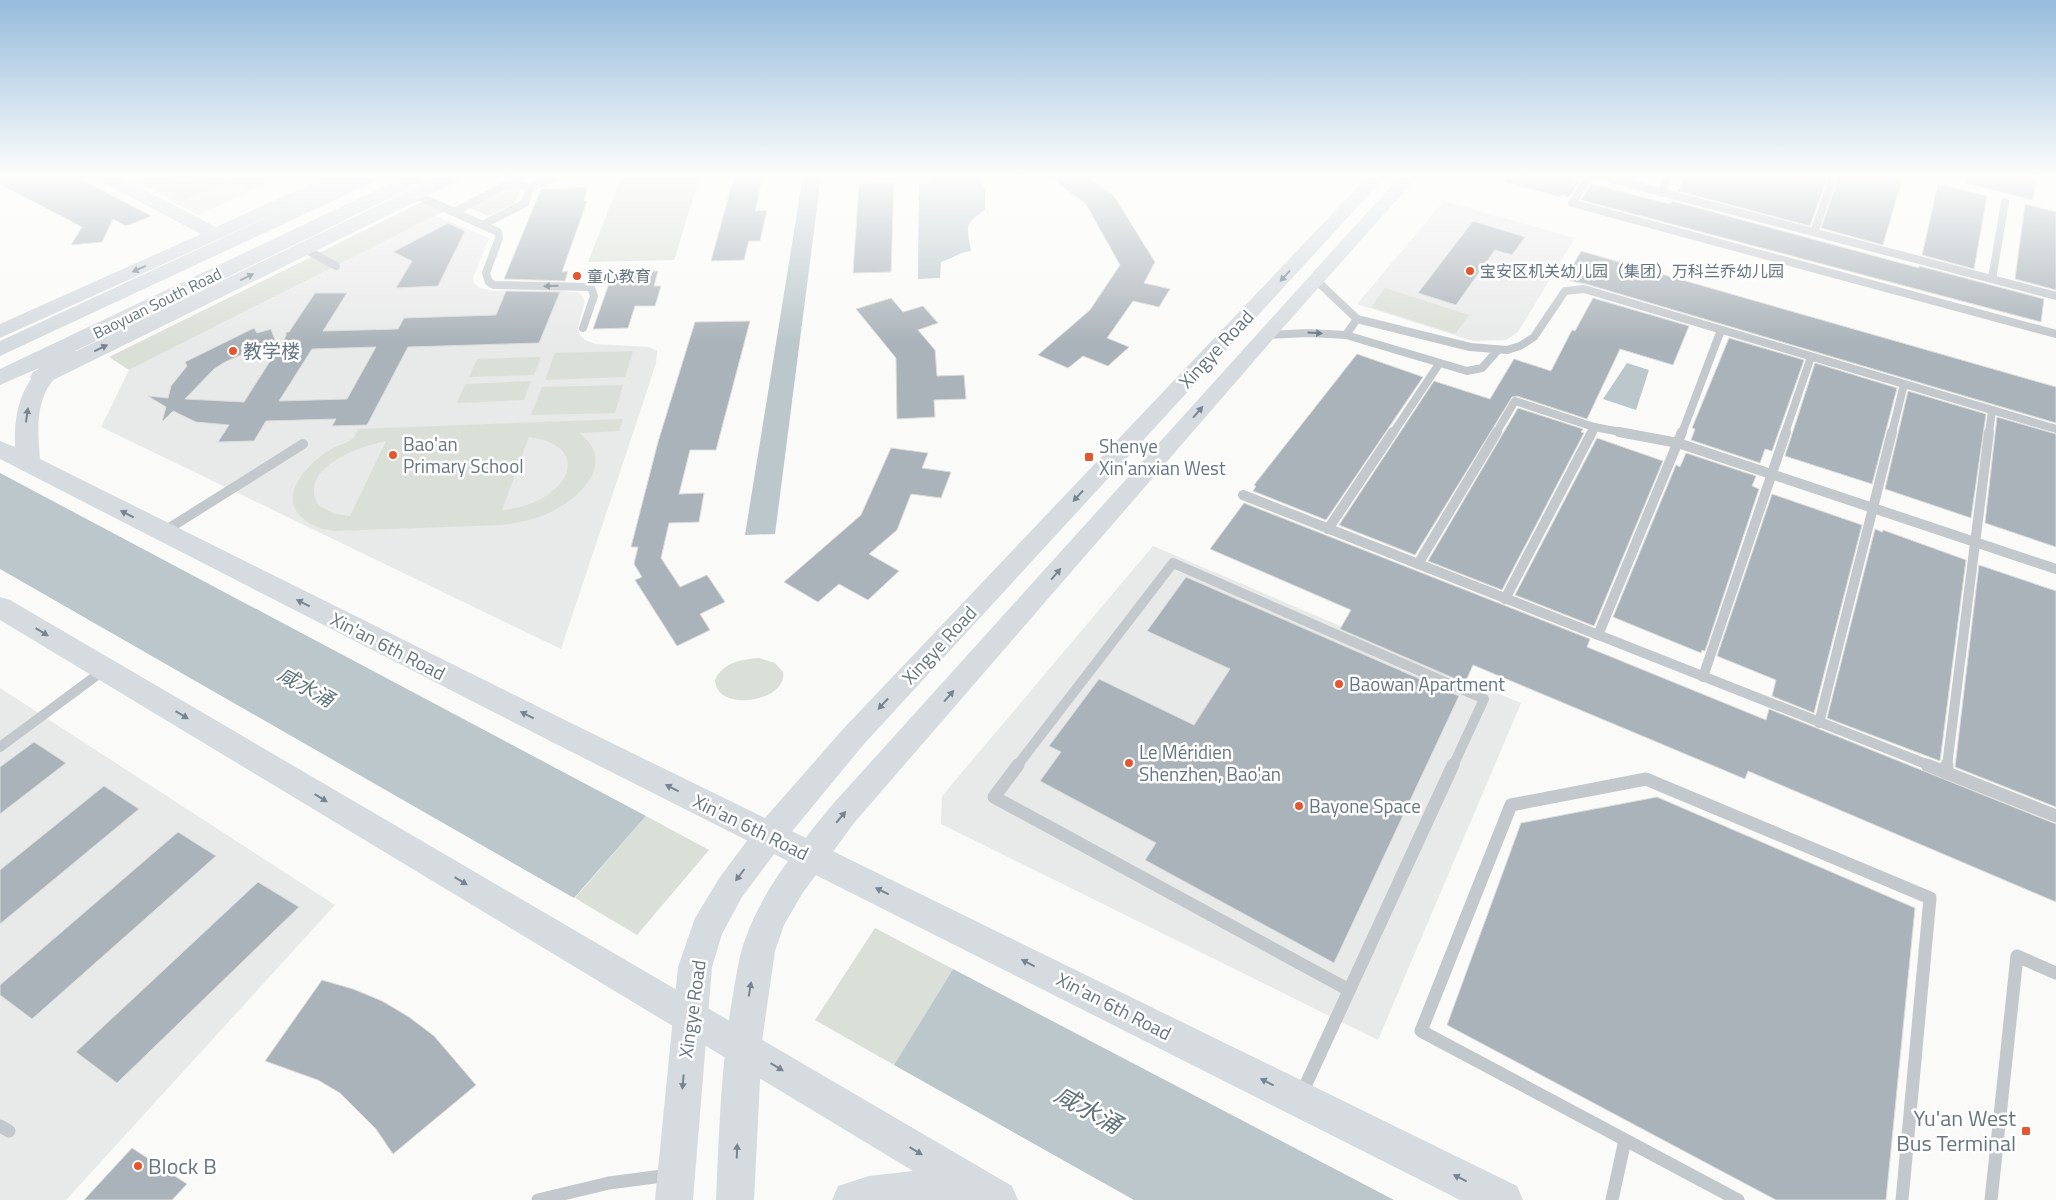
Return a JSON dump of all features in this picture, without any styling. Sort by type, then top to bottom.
[{"type":"main road","points":[[212,232],[216,234]]},
{"type":"main road","points":[[0,332],[220,232]]},
{"type":"main road","name":"Baoyuan South Road","points":[[0,349],[252,232]]},
{"type":"main road","name":"Baoyuan South Road","points":[[0,378],[314,232]]},
{"type":"main road","points":[[41,377],[305,249],[335,232]]},
{"type":"main road","name":"Xingye Road","points":[[675,1187],[689,1016],[695,967],[707,929],[731,887],[769,836],[860,729],[1326,232]]},
{"type":"main road","name":"Xingye Road","points":[[735,1200],[743,1047],[755,961],[764,930],[779,902],[810,855],[844,814],[1266,334],[1359,232]]},
{"type":"main road","points":[[0,341],[49,327]]},
{"type":"main road","points":[[28,464],[25,417],[30,398],[41,377],[76,342]]},
{"type":"main road","points":[[1221,344],[1221,351],[1228,356],[1238,358],[1249,354]]},
{"type":"main road","name":"Xin'an 6th Road","points":[[0,449],[769,836],[1503,1200]]},
{"type":"main road","points":[[0,607],[998,1200]]},
{"type":"main road","points":[[852,1200],[904,1192],[936,1191],[987,1200]]},
{"type":"lane","points":[[495,232],[500,235],[486,273],[490,282],[513,287],[591,287],[594,296],[583,328]]},
{"type":"lane","points":[[1679,232],[2056,334]]},
{"type":"lane","points":[[1814,232],[2056,296]]},
{"type":"lane","points":[[1992,279],[2001,232]]},
{"type":"lane","points":[[305,249],[336,266]]},
{"type":"lane","points":[[1316,280],[1357,319],[1470,347],[1498,350],[1520,346],[1534,337],[1565,291],[1584,289],[2056,429]]},
{"type":"lane","points":[[1346,335],[1357,319]]},
{"type":"lane","points":[[1598,635],[1678,443],[1720,330]]},
{"type":"lane","points":[[1266,334],[1309,333],[1346,335],[1440,364],[1475,371],[1487,366],[1498,350]]},
{"type":"lane","points":[[1703,677],[1811,356]]},
{"type":"lane","points":[[1328,529],[1440,364]]},
{"type":"lane","points":[[1819,723],[1904,384]]},
{"type":"lane","points":[[1418,564],[1515,401],[1594,427],[1678,443],[2056,569]]},
{"type":"lane","points":[[1946,773],[1977,542],[1992,410]]},
{"type":"lane","points":[[1505,598],[1594,427]]},
{"type":"lane","points":[[162,532],[303,444]]},
{"type":"lane","points":[[1243,495],[2056,816]]},
{"type":"lane","points":[[1300,1098],[1484,700],[1173,563],[994,797],[1349,990]]},
{"type":"lane","points":[[0,748],[105,669]]},
{"type":"lane","points":[[1738,1200],[1421,1031],[1511,805],[1646,779],[1930,898],[1902,1200]]},
{"type":"lane","points":[[1992,1200],[2017,956],[2056,973]]},
{"type":"lane","points":[[1612,1200],[1625,1140]]},
{"type":"lane","points":[[538,1200],[609,1183],[675,1187]]},
{"type":"shaded area","points":[[361,232],[403,232],[129,370],[109,357]]},
{"type":"shaded area","name":"Bao'an Primary School","points":[[404,232],[475,232],[489,238],[473,278],[474,283],[480,288],[493,291],[557,290],[580,293],[585,301],[578,327],[580,335],[585,340],[595,344],[649,347],[657,351],[656,363],[561,649],[101,427],[129,370]]},
{"type":"shaded area","points":[[600,232],[683,232],[674,260],[588,262]]},
{"type":"shaded area","name":"宝安区机关幼儿园（集团）万科兰乔幼儿园","points":[[1418,232],[1554,232],[1575,238],[1518,332],[1506,340],[1473,341],[1357,304]]},
{"type":"shaded area","points":[[1385,288],[1469,315],[1455,334],[1371,307]]},
{"type":"shaded area","points":[[633,351],[625,377],[545,380],[555,353]]},
{"type":"shaded area","points":[[541,357],[534,375],[469,377],[477,359]]},
{"type":"shaded area","points":[[531,381],[524,400],[457,403],[465,384]]},
{"type":"shaded area","points":[[623,385],[615,413],[531,415],[542,387]]},
{"type":"shaded area","points":[[623,419],[619,431],[579,433],[590,444],[595,455],[595,466],[591,477],[584,488],[574,497],[551,512],[539,517],[502,525],[334,531],[313,525],[304,520],[293,504],[296,486],[314,462],[331,449],[352,439],[358,429]],"holes":[[[529,437],[557,446],[565,454],[568,462],[567,472],[562,482],[539,500],[521,507],[502,510]],[[386,441],[350,516],[335,514],[318,505],[314,492],[316,480],[323,470],[334,461],[361,448]]]},
{"type":"shaded area","points":[[1153,546],[1521,703],[1378,1040],[941,824],[942,796]]},
{"type":"shaded area","points":[[759,658],[775,663],[783,672],[782,682],[775,690],[752,700],[739,700],[727,697],[719,691],[715,680],[722,670],[739,661]]},
{"type":"shaded area","points":[[0,688],[335,905],[66,1200],[0,1200]]},
{"type":"shaded area","points":[[646,816],[709,850],[637,935],[575,898]]},
{"type":"shaded area","points":[[875,928],[953,969],[894,1065],[815,1020]]},
{"type":"water","points":[[794,232],[814,232],[775,534],[745,535]]},
{"type":"water","points":[[918,232],[968,232],[971,251],[941,262],[940,278],[918,279]]},
{"type":"water","points":[[1627,363],[1649,370],[1636,410],[1603,399]]},
{"type":"water","name":"咸水涌","points":[[0,473],[646,816],[574,898],[0,569]]},
{"type":"water","name":"咸水涌","points":[[953,969],[1394,1200],[1134,1200],[894,1065]]},
{"type":"building","points":[[79,232],[107,232],[102,242],[71,245]]},
{"type":"building","points":[[431,232],[465,232],[438,286],[396,288],[412,261],[393,252]]},
{"type":"building","points":[[523,232],[576,232],[562,272],[568,271],[565,281],[504,279]]},
{"type":"building","points":[[719,232],[762,232],[760,241],[749,241],[744,260],[711,261]]},
{"type":"building","points":[[856,232],[892,232],[891,272],[853,273]]},
{"type":"building","points":[[1102,232],[1136,232],[1155,262],[1144,283],[1170,289],[1159,307],[1133,301],[1107,338],[1129,347],[1108,366],[1083,356],[1068,368],[1038,355],[1090,310],[1120,265]]},
{"type":"building","points":[[1465,232],[1509,232],[1525,237],[1512,255],[1495,250],[1456,305],[1418,293]]},
{"type":"building","points":[[1702,232],[1786,232],[2044,299],[2041,322]]},
{"type":"building","points":[[1836,232],[1887,232],[1883,245]]},
{"type":"building","points":[[1927,232],[1981,232],[1974,269],[1922,255]]},
{"type":"building","points":[[2021,232],[2056,232],[2056,290],[2015,279]]},
{"type":"building","points":[[1581,251],[2056,387],[2056,423],[1586,284],[1565,280]]},
{"type":"building","points":[[658,271],[654,286],[661,286],[655,306],[635,306],[628,328],[593,329],[613,272]]},
{"type":"building","name":"教学楼","points":[[506,291],[560,292],[539,343],[408,347],[367,425],[332,426],[336,419],[266,421],[254,441],[218,442],[229,425],[196,422],[173,411],[162,422],[166,407],[148,396],[168,398],[171,386],[187,366],[185,362],[254,328],[257,333],[271,329],[275,340],[225,362],[214,369],[185,399],[244,402],[286,336],[286,332],[289,332],[315,293],[347,293],[323,331],[398,329],[404,318],[496,315]],"holes":[[[376,347],[347,399],[279,401],[312,349]]]},
{"type":"building","points":[[891,298],[903,312],[923,306],[938,323],[918,330],[935,350],[937,376],[964,375],[966,399],[934,400],[935,417],[897,419],[896,358],[856,309]]},
{"type":"building","points":[[1593,298],[1689,326],[1673,365],[1620,349],[1587,419],[1517,396],[1512,397],[1415,555],[1339,525],[1434,381],[1490,399],[1514,359],[1551,371],[1572,330],[1575,331]]},
{"type":"building","points":[[750,321],[716,450],[690,450],[679,494],[704,493],[699,522],[669,523],[661,558],[680,587],[707,575],[725,602],[700,614],[710,630],[677,646],[635,580],[642,577],[634,564],[638,547],[631,547],[658,442],[695,322]]},
{"type":"building","points":[[1729,338],[1804,360],[1772,451],[1765,449],[1760,463],[1691,440],[1695,429],[1692,428]]},
{"type":"building","points":[[1357,354],[1423,377],[1326,520],[1253,491],[1256,486],[1254,485]]},
{"type":"building","points":[[1815,363],[1897,388],[1872,484],[1785,456]]},
{"type":"building","points":[[1908,391],[1986,414],[1971,518],[1885,489]]},
{"type":"building","points":[[1518,408],[1583,429],[1581,432],[1584,433],[1502,590],[1428,561]]},
{"type":"building","points":[[1997,417],[2056,434],[2056,547],[1985,523]]},
{"type":"building","points":[[1597,438],[1663,461],[1594,626],[1515,595]]},
{"type":"building","points":[[891,448],[928,453],[922,468],[951,472],[941,498],[911,494],[897,530],[869,554],[899,571],[868,600],[839,584],[818,602],[784,582],[861,515]]},
{"type":"building","points":[[1686,453],[1756,476],[1752,486],[1759,489],[1705,651],[1702,650],[1701,653],[1613,617],[1676,465],[1680,467]]},
{"type":"building","points":[[1772,494],[1862,525],[1814,713],[1772,696],[1776,680],[1717,656]]},
{"type":"building","points":[[1244,503],[1590,639],[1587,647],[1766,720],[1769,709],[2056,824],[2056,902],[1748,771],[1745,779],[1473,665],[1465,683],[1340,629],[1351,610],[1210,549]]},
{"type":"building","points":[[1875,529],[1882,532],[1883,530],[1966,560],[1940,761],[1827,718]]},
{"type":"building","points":[[1979,565],[2056,591],[2056,807],[1955,767]]},
{"type":"building","name":"Bayone Space","points":[[1186,577],[1459,696],[1334,963],[1145,860],[1156,843],[1040,781],[1061,752],[1049,746],[1099,679],[1194,725],[1230,669],[1147,631]]},
{"type":"building","points":[[34,742],[66,763],[0,814],[0,767]]},
{"type":"building","points":[[104,786],[139,809],[0,924],[0,870]]},
{"type":"building","points":[[1657,797],[1915,908],[1886,1200],[1776,1200],[1447,1025],[1521,823]]},
{"type":"building","points":[[178,832],[216,856],[32,1019],[0,995],[0,985]]},
{"type":"building","points":[[258,882],[299,907],[117,1083],[76,1052]]},
{"type":"building","points":[[322,980],[353,989],[382,1001],[409,1017],[434,1036],[476,1085],[393,1154],[376,1129],[340,1093],[318,1080],[265,1061]]},
{"type":"building","name":"Block B","points":[[132,1148],[187,1184],[172,1200],[84,1200]]},
{"type":"place","name":"宝安区机关幼儿园（集团）万科兰乔幼儿园","points":[[1470,271]]},
{"type":"place","name":"童心教育","points":[[577,276]]},
{"type":"place","name":"教学楼","points":[[233,351]]},
{"type":"place","name":"Bao'an Primary School","points":[[393,455]]},
{"type":"place","name":"Shenye Xin'anxian West","points":[[1089,457]]},
{"type":"place","name":"Baowan Apartment","points":[[1339,684]]},
{"type":"place","name":"Le Méridien Shenzhen, Bao'an","points":[[1129,763]]},
{"type":"place","name":"Bayone Space","points":[[1299,806]]},
{"type":"place","name":"Yu'an West Bus Terminal","points":[[2026,1131]]},
{"type":"place","name":"Block B","points":[[138,1166]]}]
